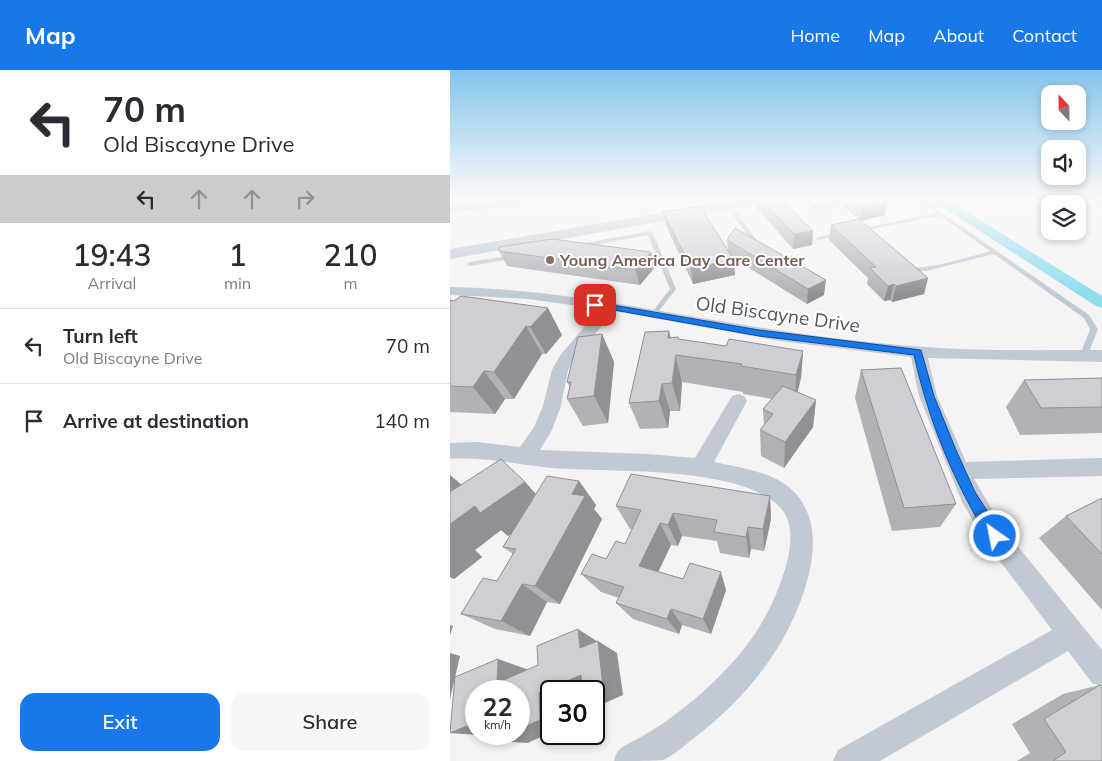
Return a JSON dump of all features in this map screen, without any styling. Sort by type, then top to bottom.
[{"type":"main road","points":[[450,254],[590,231]]},
{"type":"main road","points":[[450,245],[587,232]]},
{"type":"street","name":"Old Biscayne Drive","points":[[450,291],[533,295],[807,340],[918,352],[1102,356]]},
{"type":"street","points":[[525,456],[542,430],[552,406],[560,370],[569,354],[610,307]]},
{"type":"street","points":[[918,352],[928,396],[970,495],[995,536],[1102,673]]},
{"type":"street","points":[[700,468],[738,401]]},
{"type":"street","points":[[450,451],[482,450],[604,463],[678,465],[700,468],[764,483],[791,503],[801,520],[804,541],[801,558],[793,586],[777,624],[733,684],[698,716],[647,752],[630,761]]},
{"type":"street","points":[[959,471],[1102,467]]},
{"type":"street","points":[[849,761],[1071,634]]},
{"type":"lane","points":[[748,231],[763,251]]},
{"type":"lane","points":[[865,231],[869,235]]},
{"type":"lane","points":[[966,231],[1087,317],[1094,329],[1084,355]]},
{"type":"lane","points":[[587,232],[596,247],[605,249]]},
{"type":"lane","points":[[572,247],[587,232],[650,233],[673,289],[653,315]]},
{"type":"lane","points":[[818,238],[845,233]]},
{"type":"lane","points":[[902,263],[915,270],[926,269],[995,252]]},
{"type":"lane","points":[[470,264],[516,256]]},
{"type":"lane","points":[[651,256],[660,258]]},
{"type":"building","points":[[673,231],[716,231],[734,260],[691,268]]},
{"type":"building","points":[[733,231],[741,231],[826,280],[808,289],[727,240]]},
{"type":"building","points":[[791,231],[811,231],[794,234]]},
{"type":"building","points":[[838,231],[873,231],[928,278],[896,286],[894,284],[888,286],[870,268],[876,267]]},
{"type":"building","points":[[552,239],[651,252],[635,270],[499,251],[499,247]]},
{"type":"building","points":[[461,296],[548,308],[530,327],[526,326],[494,372],[484,371],[473,387],[450,386],[450,300],[454,301]]},
{"type":"building","points":[[669,331],[668,338],[678,337],[678,339],[726,346],[729,339],[803,351],[796,375],[741,366],[742,364],[676,355],[672,383],[662,384],[659,401],[629,403],[645,332]]},
{"type":"building","points":[[602,334],[594,396],[567,399],[571,382],[567,382],[578,337]]},
{"type":"building","points":[[901,368],[956,504],[904,508],[861,370]]},
{"type":"building","points":[[1102,378],[1102,407],[1041,408],[1024,380]]},
{"type":"building","points":[[783,386],[816,400],[785,442],[760,430],[773,414],[763,409]]},
{"type":"building","points":[[501,459],[525,482],[480,513],[475,506],[450,524],[450,492]]},
{"type":"building","points":[[631,474],[770,496],[763,529],[748,527],[746,537],[714,532],[717,520],[673,513],[668,525],[660,523],[639,566],[683,579],[690,563],[721,572],[703,619],[671,609],[667,619],[616,603],[624,587],[581,574],[592,554],[606,559],[616,541],[625,544],[641,510],[616,506]]},
{"type":"building","points":[[547,476],[579,481],[572,494],[585,496],[535,586],[522,584],[501,621],[461,614],[483,578],[497,581],[516,549],[503,547]]},
{"type":"building","points":[[1102,498],[1102,554],[1066,516]]},
{"type":"building","points":[[578,629],[580,648],[598,641],[602,680],[581,680],[581,675],[569,680],[540,680],[540,720],[530,724],[530,680],[504,680],[538,665],[537,646]]},
{"type":"building","points":[[498,659],[497,680],[465,680],[465,727],[450,733],[455,677]]},
{"type":"building","points":[[1100,685],[1102,687],[1102,761],[1053,761],[1066,752],[1044,719]]},
{"type":"waterway","points":[[989,231],[1102,303]]},
{"type":"place","name":"Young America Day Care Center","points":[[550,260]]},
{"type":"route","points":[[595,305],[759,333],[918,352],[928,396],[938,422],[970,495],[995,536]]}]
